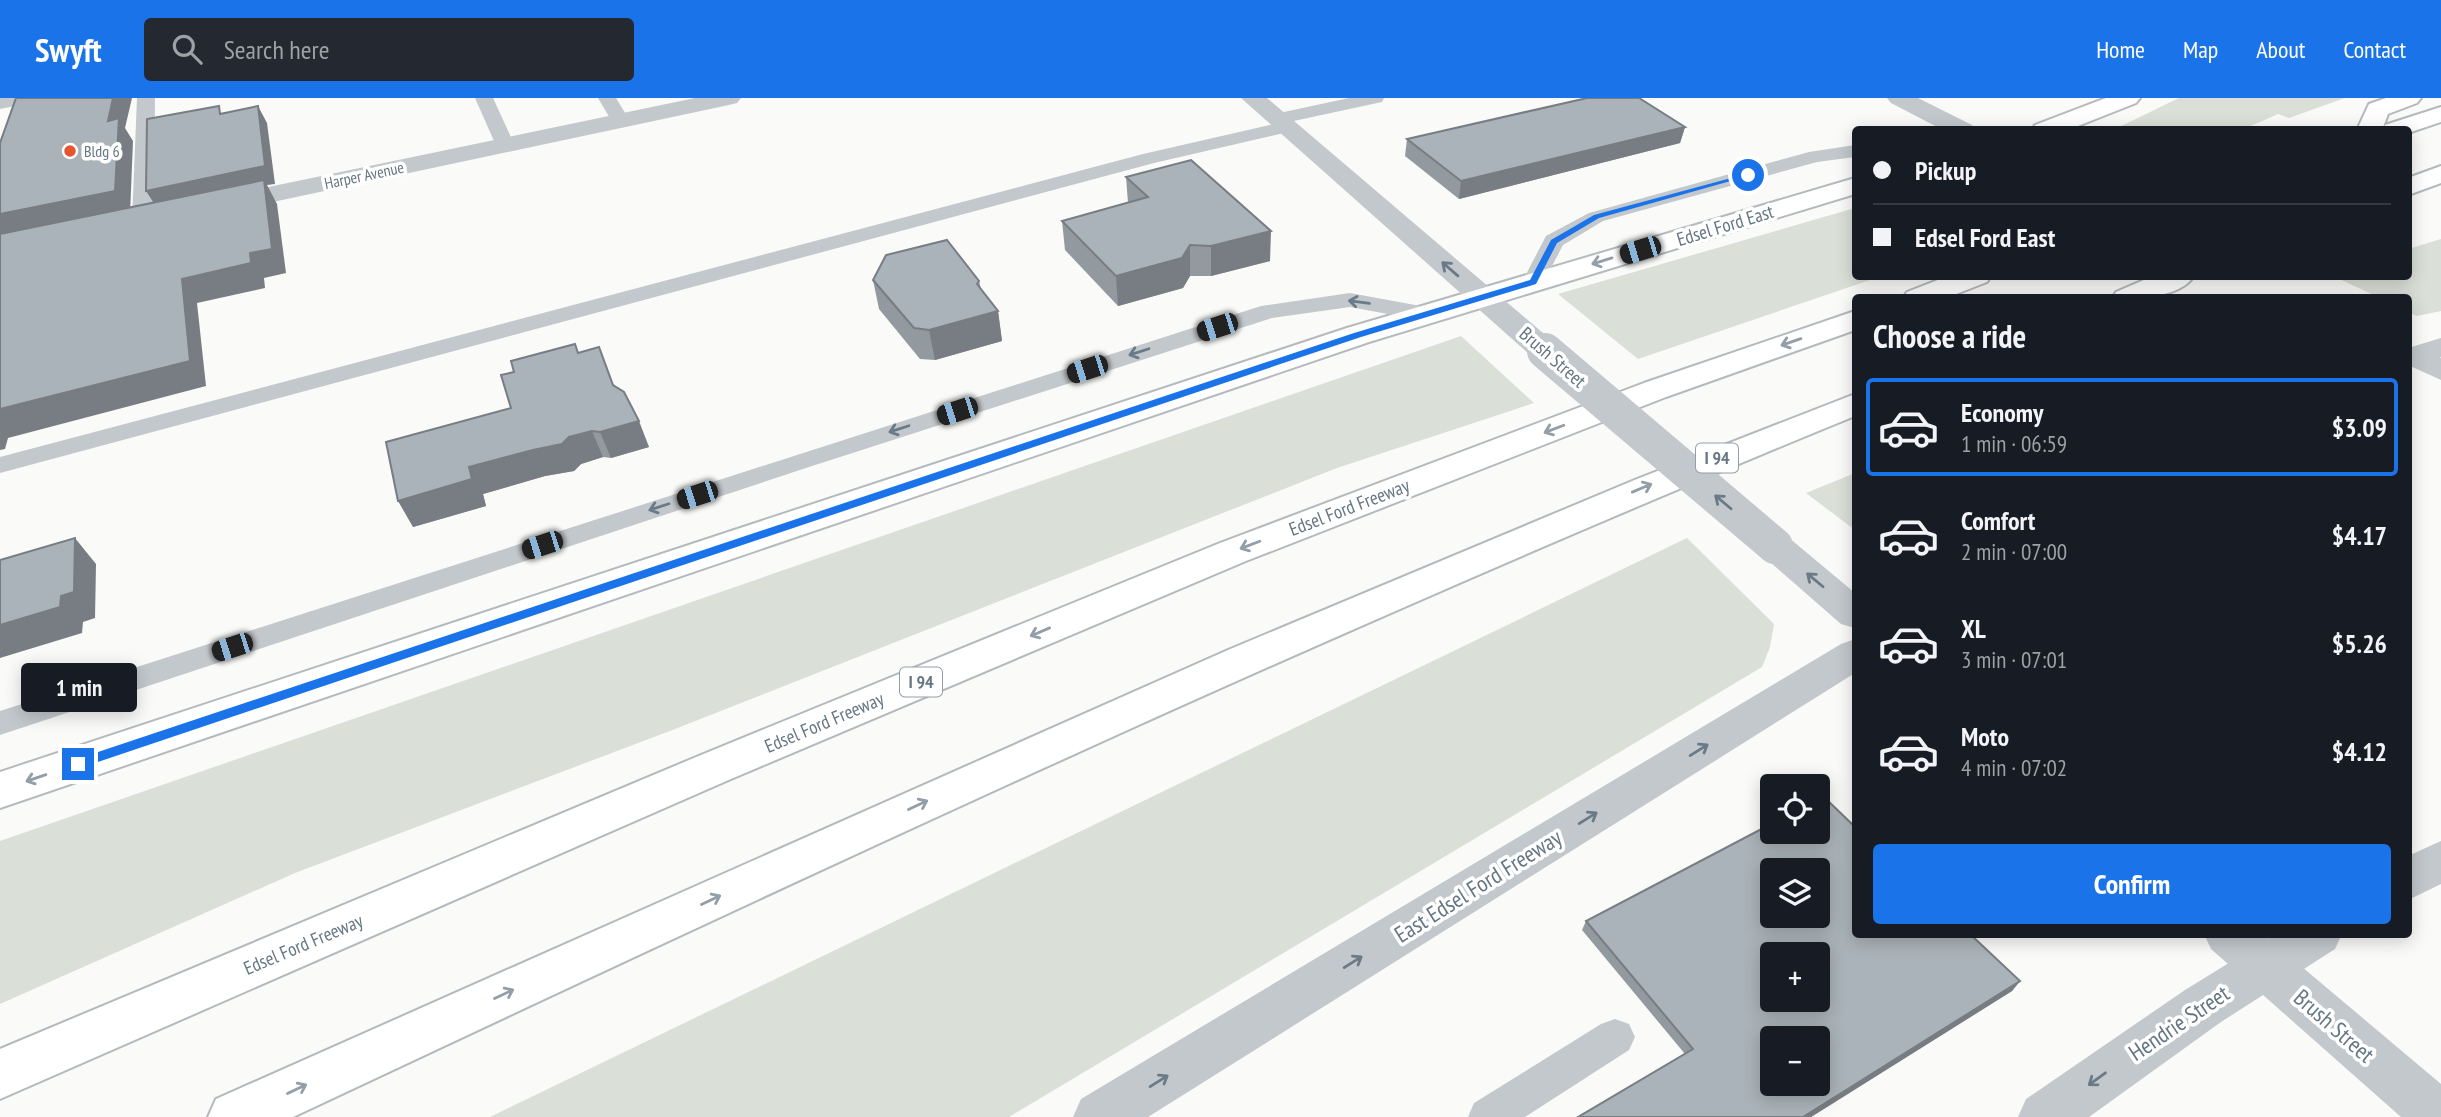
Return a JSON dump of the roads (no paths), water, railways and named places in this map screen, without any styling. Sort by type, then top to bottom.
[{"type":"main road","points":[[2054,126],[2127,98]]},
{"type":"main road","points":[[2371,126],[2378,110],[2409,98]]},
{"type":"main road","points":[[2406,126],[2441,114]]},
{"type":"main road","name":"Edsel Ford East","points":[[0,790],[1331,343],[1852,187]]},
{"type":"main road","points":[[1928,294],[1966,280]]},
{"type":"main road","points":[[2136,294],[2170,280]]},
{"type":"main road","name":"Edsel Ford Freeway","points":[[0,1074],[716,767],[1233,552],[1642,395],[1852,321]]},
{"type":"main road","name":"I 94","points":[[235,1117],[1152,698],[1639,489],[1852,405]]},
{"type":"street","name":"Harper Avenue","points":[[197,211],[729,98]]},
{"type":"street","name":"Brush Street","points":[[1253,98],[1539,346],[1852,611]]},
{"type":"street","points":[[1899,98],[1956,126]]},
{"type":"street","points":[[116,228],[170,216]]},
{"type":"street","name":"East Edsel Ford Freeway","points":[[1100,1117],[1852,656]]},
{"type":"street","points":[[2412,878],[2441,860]]},
{"type":"street","name":"Brush Street","points":[[2233,938],[2440,1117]]},
{"type":"street","name":"Hendrie Street","points":[[2045,1117],[2203,1006],[2312,938]]},
{"type":"lane","points":[[0,103],[27,98]]},
{"type":"lane","points":[[143,222],[146,98]]},
{"type":"lane","points":[[484,98],[505,146]]},
{"type":"lane","points":[[607,98],[621,121]]},
{"type":"lane","points":[[0,464],[1376,98]]},
{"type":"lane","points":[[1533,282],[1554,241],[1596,217],[1816,156],[1852,151]]},
{"type":"lane","points":[[0,723],[800,461],[1269,311],[1350,300],[1426,314]]},
{"type":"lane","points":[[1489,1117],[1615,1037]]},
{"type":"place","name":"Bldg 6","points":[[70,151]]}]
